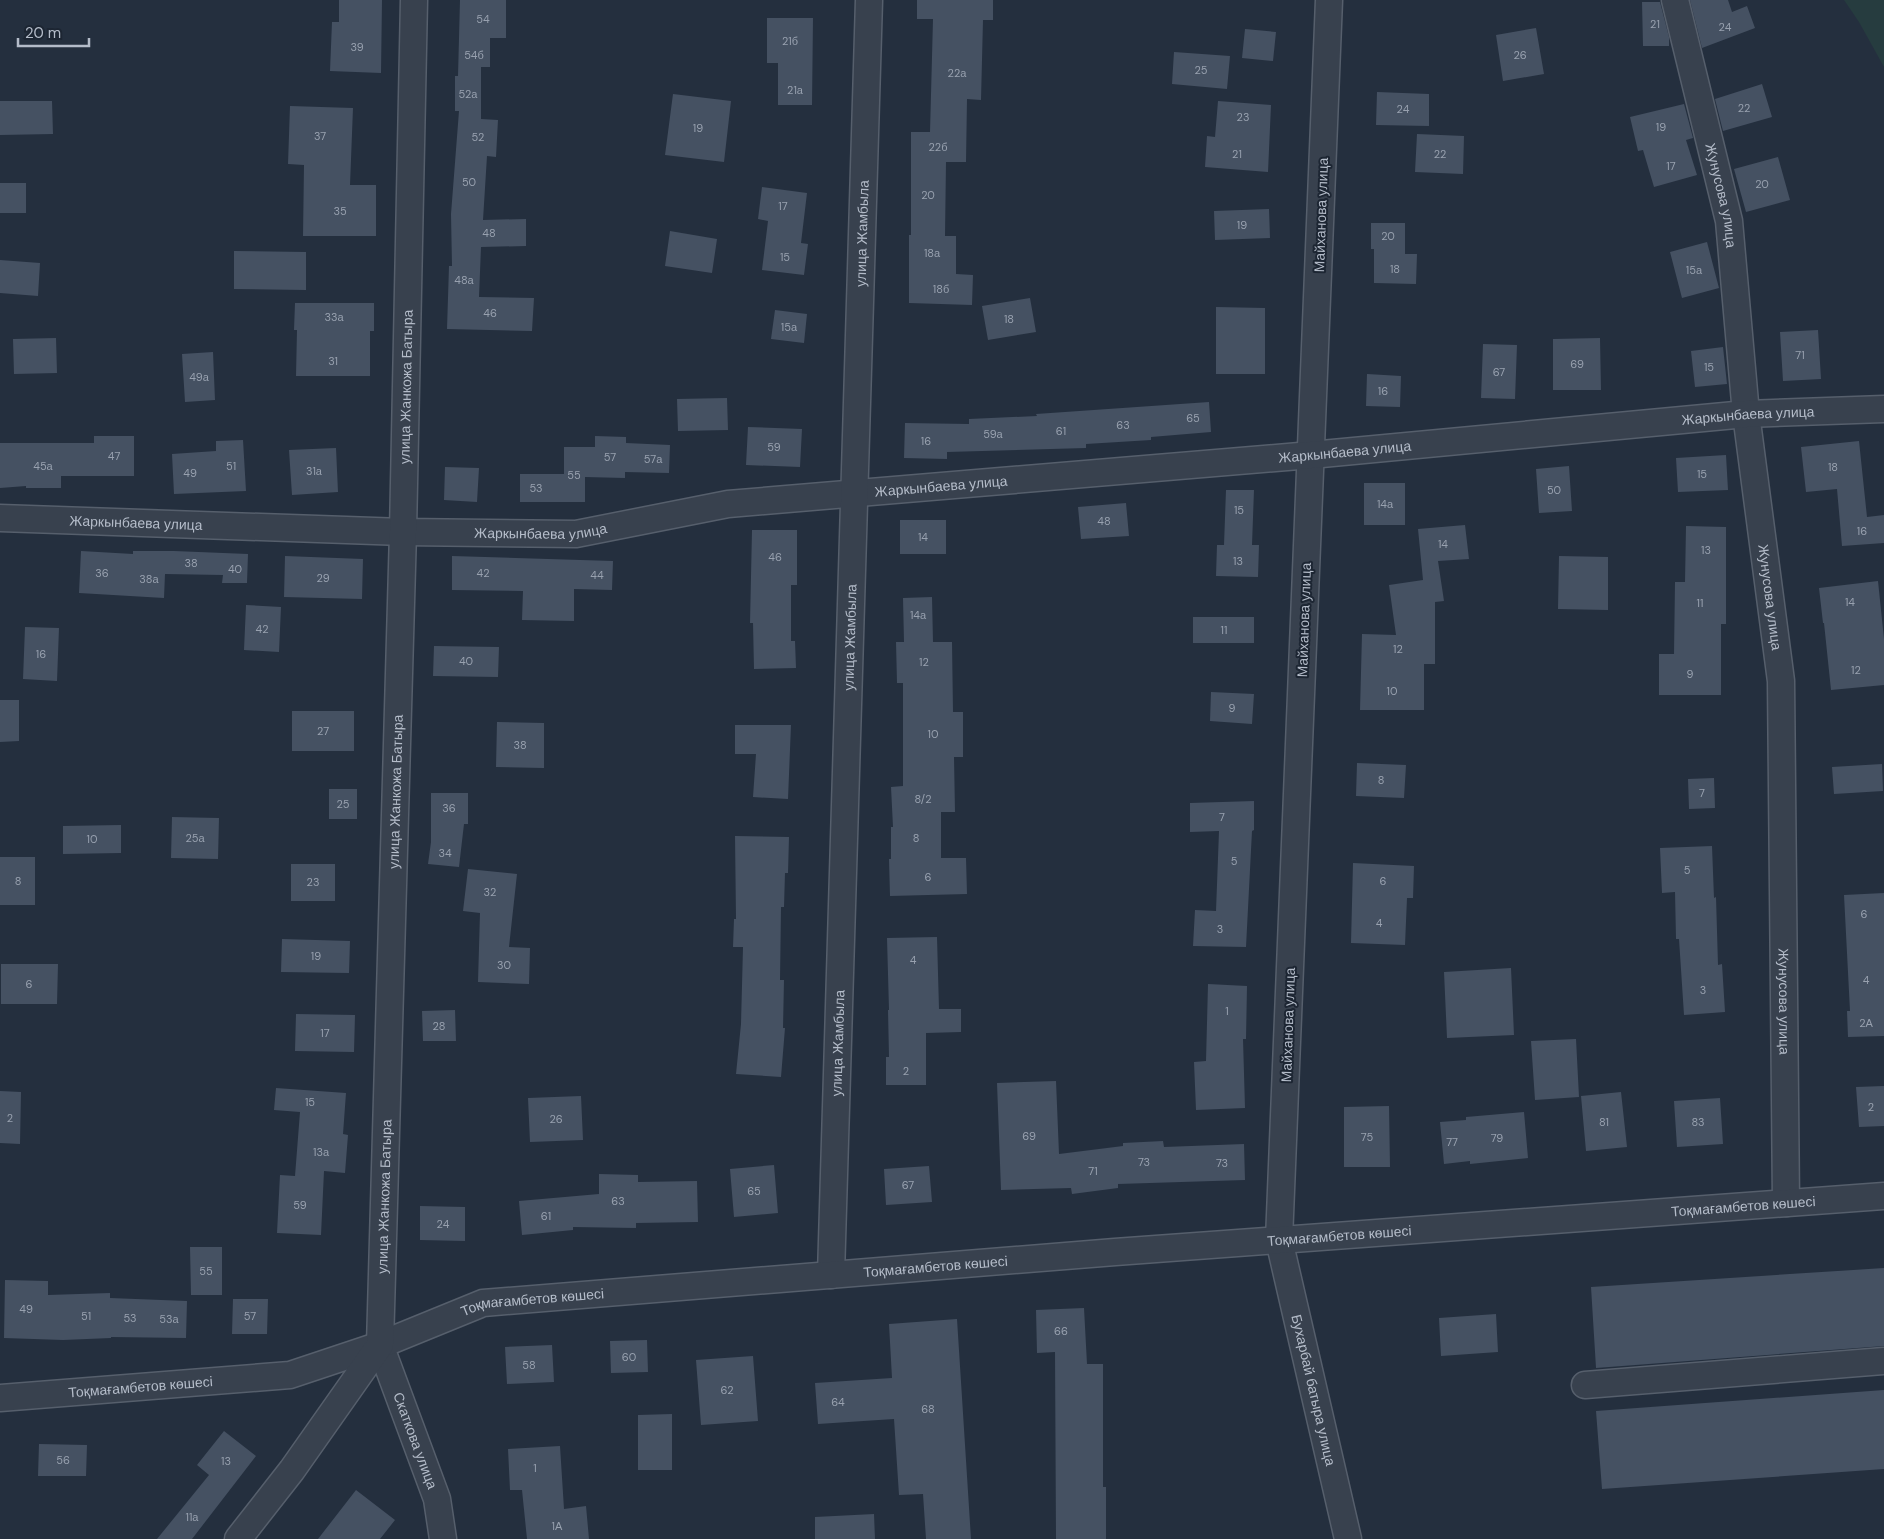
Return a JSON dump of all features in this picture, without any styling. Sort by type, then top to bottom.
[{"type":"street","name":"улица Жанкожа Батыра","points":[[380,1345],[414,0]]},
{"type":"street","name":"улица Жамбыла","points":[[831,1275],[869,0]]},
{"type":"street","name":"Майханова улица","points":[[1279,1240],[1329,0]]},
{"type":"street","name":"Жунусова улица","points":[[1675,0],[1730,220],[1746,414],[1780,681],[1786,1203]]},
{"type":"street","name":"Жаркынбаева улица","points":[[0,518],[402,532],[576,534],[728,504],[1311,455],[1746,414],[1884,409]]},
{"type":"street","name":"Тоқмағамбетов көшесі","points":[[0,1398],[290,1376],[380,1345],[483,1303],[1279,1240],[1884,1196]]},
{"type":"street","name":"Бухарбай батыра улица","points":[[1279,1240],[1348,1539]]},
{"type":"street","points":[[238,1539],[292,1470],[380,1345]]},
{"type":"street","name":"Скаткова улица","points":[[380,1345],[437,1499],[443,1539]]},
{"type":"street","points":[[1585,1385],[1884,1361]]},
{"type":"green space","points":[[1844,0],[1884,0],[1884,67],[1859,22]]},
{"type":"building","points":[[339,0],[382,0],[381,73],[330,71],[332,22],[339,22]]},
{"type":"building","points":[[460,0],[506,0],[506,38],[490,38],[490,67],[481,67],[481,119],[498,120],[496,157],[487,156],[483,220],[526,219],[526,246],[481,247],[479,297],[534,298],[532,331],[447,329],[449,266],[452,266],[451,214],[459,111],[455,111],[455,76],[458,76]]},
{"type":"building","points":[[917,0],[993,0],[993,20],[983,20],[981,100],[967,99],[966,162],[946,162],[945,236],[956,236],[956,274],[973,275],[972,305],[909,303],[911,132],[930,132],[933,19],[917,19]]},
{"type":"building","points":[[1690,0],[1728,0],[1732,12],[1747,6],[1755,28],[1702,48]]},
{"type":"building","points":[[1642,2],[1660,2],[1669,37],[1669,46],[1643,46]]},
{"type":"building","points":[[767,18],[813,18],[812,105],[778,105],[778,63],[767,63]]},
{"type":"building","points":[[1536,28],[1544,74],[1503,81],[1496,35]]},
{"type":"building","points":[[1245,29],[1276,32],[1273,61],[1242,58]]},
{"type":"building","points":[[1174,52],[1230,56],[1227,89],[1172,84]]},
{"type":"building","points":[[1762,84],[1772,117],[1723,131],[1715,99]]},
{"type":"building","points":[[1377,92],[1429,94],[1429,126],[1376,125]]},
{"type":"building","points":[[673,94],[731,101],[724,162],[665,155]]},
{"type":"building","points":[[0,101],[52,101],[53,134],[0,135]]},
{"type":"building","points":[[1218,101],[1271,105],[1268,172],[1205,167],[1207,136],[1215,137]]},
{"type":"building","points":[[1684,104],[1693,138],[1686,140],[1697,175],[1654,187],[1643,150],[1638,151],[1630,117]]},
{"type":"building","points":[[290,106],[353,108],[350,185],[376,185],[376,236],[303,236],[304,165],[288,164]]},
{"type":"building","points":[[1417,134],[1464,136],[1463,174],[1415,172]]},
{"type":"building","points":[[1778,157],[1790,200],[1746,212],[1734,169]]},
{"type":"building","points":[[0,183],[26,183],[26,213],[0,213]]},
{"type":"building","points":[[762,187],[807,193],[801,243],[808,244],[804,275],[762,270],[768,221],[758,219]]},
{"type":"building","points":[[1269,209],[1270,238],[1215,240],[1214,211]]},
{"type":"building","points":[[1371,223],[1405,223],[1405,254],[1417,254],[1416,284],[1374,283],[1374,249],[1371,249]]},
{"type":"building","points":[[670,231],[717,239],[712,273],[665,266]]},
{"type":"building","points":[[1707,242],[1719,288],[1682,298],[1670,252]]},
{"type":"building","points":[[234,251],[306,252],[306,290],[234,289]]},
{"type":"building","points":[[0,260],[40,263],[38,296],[0,293]]},
{"type":"building","points":[[1030,298],[1036,332],[988,340],[982,306]]},
{"type":"building","points":[[295,303],[374,303],[374,331],[370,331],[370,376],[296,376],[297,330],[294,330]]},
{"type":"building","points":[[1216,307],[1265,308],[1265,374],[1216,374]]},
{"type":"building","points":[[775,310],[807,314],[804,343],[771,339]]},
{"type":"building","points":[[1818,330],[1821,379],[1783,381],[1780,332]]},
{"type":"building","points":[[56,338],[57,373],[14,374],[13,339]]},
{"type":"building","points":[[1600,338],[1601,390],[1553,390],[1553,339]]},
{"type":"building","points":[[1483,344],[1517,345],[1515,399],[1481,398]]},
{"type":"building","points":[[1723,347],[1727,384],[1695,387],[1691,351]]},
{"type":"building","points":[[213,352],[215,400],[185,402],[182,354]]},
{"type":"building","points":[[1367,374],[1401,376],[1400,407],[1366,406]]},
{"type":"building","points":[[727,398],[728,430],[678,431],[677,399]]},
{"type":"building","points":[[1209,402],[1211,432],[1151,437],[1151,440],[1086,444],[1086,448],[947,452],[947,459],[904,458],[905,423],[969,424],[969,419],[1037,416],[1036,414]]},
{"type":"building","points":[[748,427],[802,429],[800,467],[746,465]]},
{"type":"building","points":[[94,436],[134,436],[134,476],[61,476],[61,488],[26,488],[26,486],[0,488],[0,443],[94,443]]},
{"type":"building","points":[[595,436],[626,437],[626,443],[670,445],[669,473],[625,472],[625,478],[585,477],[585,502],[520,502],[520,474],[564,474],[564,447],[595,447]]},
{"type":"building","points":[[243,440],[246,491],[174,494],[172,454],[216,451],[216,441]]},
{"type":"building","points":[[1859,441],[1867,517],[1884,515],[1884,543],[1842,546],[1837,489],[1806,492],[1801,447]]},
{"type":"building","points":[[336,448],[338,492],[292,495],[289,450]]},
{"type":"building","points":[[1726,455],[1728,490],[1678,492],[1676,458]]},
{"type":"building","points":[[1569,466],[1572,511],[1539,513],[1536,469]]},
{"type":"building","points":[[445,467],[479,468],[477,502],[444,500]]},
{"type":"building","points":[[1364,483],[1405,483],[1405,525],[1364,525]]},
{"type":"building","points":[[1226,490],[1254,490],[1252,545],[1259,545],[1258,577],[1216,576],[1217,545],[1224,545]]},
{"type":"building","points":[[1126,503],[1129,536],[1081,539],[1078,507]]},
{"type":"building","points":[[900,520],[946,520],[946,554],[900,554]]},
{"type":"building","points":[[1465,525],[1469,559],[1438,561],[1444,601],[1435,602],[1435,664],[1424,664],[1424,710],[1360,710],[1362,634],[1396,635],[1389,585],[1423,580],[1418,529]]},
{"type":"building","points":[[1686,526],[1726,527],[1726,624],[1721,624],[1721,695],[1659,695],[1659,654],[1674,654],[1675,582],[1685,582]]},
{"type":"building","points":[[752,530],[797,530],[797,585],[791,585],[791,641],[795,641],[796,668],[754,669],[753,623],[750,623]]},
{"type":"building","points":[[81,551],[133,554],[133,551],[174,551],[248,554],[247,583],[222,583],[223,575],[165,574],[164,598],[79,593]]},
{"type":"building","points":[[285,556],[363,559],[362,599],[284,597]]},
{"type":"building","points":[[452,556],[613,561],[612,590],[574,589],[574,621],[522,620],[523,591],[452,590]]},
{"type":"building","points":[[1559,556],[1608,557],[1608,610],[1558,609]]},
{"type":"building","points":[[1878,581],[1884,639],[1884,685],[1831,690],[1819,588]]},
{"type":"building","points":[[932,597],[933,642],[952,642],[953,712],[963,712],[963,757],[954,757],[955,812],[941,812],[941,858],[966,858],[967,894],[890,896],[889,859],[891,859],[891,827],[893,827],[891,787],[903,786],[903,683],[897,683],[896,642],[904,642],[903,598]]},
{"type":"building","points":[[246,605],[281,607],[279,652],[244,650]]},
{"type":"building","points":[[1193,617],[1254,617],[1254,643],[1193,643]]},
{"type":"building","points":[[25,627],[59,628],[57,681],[23,679]]},
{"type":"building","points":[[434,646],[499,647],[498,677],[433,676]]},
{"type":"building","points":[[1211,692],[1254,694],[1252,724],[1210,721]]},
{"type":"building","points":[[0,700],[19,700],[19,741],[0,742]]},
{"type":"building","points":[[292,711],[354,711],[354,751],[292,751]]},
{"type":"building","points":[[497,722],[544,723],[544,768],[496,767]]},
{"type":"building","points":[[735,725],[791,725],[788,799],[753,797],[756,754],[735,754]]},
{"type":"building","points":[[1357,763],[1406,765],[1404,798],[1356,796]]},
{"type":"building","points":[[1882,764],[1883,791],[1834,794],[1832,767]]},
{"type":"building","points":[[1714,778],[1715,808],[1689,809],[1688,779]]},
{"type":"building","points":[[329,789],[357,789],[357,819],[329,819]]},
{"type":"building","points":[[431,793],[468,793],[468,824],[464,824],[459,867],[428,864],[431,842]]},
{"type":"building","points":[[1254,801],[1254,830],[1252,831],[1246,947],[1193,946],[1195,910],[1216,911],[1219,831],[1190,832],[1190,803]]},
{"type":"building","points":[[172,817],[219,818],[218,859],[171,858]]},
{"type":"building","points":[[121,825],[121,853],[63,854],[63,826]]},
{"type":"building","points":[[735,836],[789,837],[788,873],[785,873],[784,907],[781,907],[780,980],[784,980],[783,1028],[785,1028],[781,1077],[736,1074],[741,1024],[743,947],[733,947],[734,919],[736,919]]},
{"type":"building","points":[[1712,846],[1718,965],[1722,964],[1725,1012],[1684,1015],[1679,939],[1676,939],[1675,892],[1662,893],[1660,848]]},
{"type":"building","points":[[0,857],[35,857],[35,905],[0,905]]},
{"type":"building","points":[[1353,863],[1414,866],[1413,898],[1407,898],[1405,945],[1351,943]]},
{"type":"building","points":[[291,864],[335,864],[335,901],[291,901]]},
{"type":"building","points":[[468,869],[517,874],[509,947],[530,948],[529,984],[478,982],[480,913],[463,911]]},
{"type":"building","points":[[1884,893],[1884,1036],[1848,1037],[1847,1011],[1850,1011],[1844,895]]},
{"type":"building","points":[[937,937],[939,1009],[961,1009],[961,1032],[926,1033],[926,1085],[886,1085],[886,1057],[889,1057],[887,938]]},
{"type":"building","points":[[282,939],[350,941],[349,973],[281,972]]},
{"type":"building","points":[[1,964],[58,964],[57,1004],[1,1004]]},
{"type":"building","points":[[1511,968],[1514,1035],[1447,1038],[1444,972]]},
{"type":"building","points":[[1208,984],[1247,986],[1246,1039],[1243,1039],[1245,1108],[1196,1110],[1194,1062],[1206,1061]]},
{"type":"building","points":[[455,1010],[456,1041],[423,1041],[422,1011]]},
{"type":"building","points":[[296,1014],[355,1015],[354,1052],[295,1051]]},
{"type":"building","points":[[1576,1039],[1579,1097],[1535,1100],[1531,1041]]},
{"type":"building","points":[[1056,1081],[1059,1154],[1123,1146],[1123,1143],[1163,1141],[1164,1147],[1244,1144],[1245,1180],[1118,1184],[1118,1188],[1072,1194],[1071,1188],[1001,1190],[997,1083]]},
{"type":"building","points":[[1884,1086],[1884,1126],[1859,1127],[1856,1087]]},
{"type":"building","points":[[276,1088],[346,1093],[343,1134],[348,1135],[345,1173],[324,1171],[321,1235],[277,1233],[280,1175],[295,1176],[300,1112],[274,1110]]},
{"type":"building","points":[[0,1091],[21,1092],[20,1144],[0,1143]]},
{"type":"building","points":[[1621,1092],[1627,1147],[1586,1151],[1581,1096]]},
{"type":"building","points":[[581,1096],[583,1140],[530,1142],[528,1098]]},
{"type":"building","points":[[1720,1098],[1723,1144],[1677,1147],[1674,1101]]},
{"type":"building","points":[[1389,1106],[1390,1167],[1344,1167],[1344,1107]]},
{"type":"building","points":[[1524,1112],[1528,1158],[1470,1164],[1470,1161],[1444,1164],[1440,1122],[1466,1120],[1466,1117]]},
{"type":"building","points":[[774,1165],[778,1213],[734,1217],[730,1169]]},
{"type":"building","points":[[929,1166],[932,1202],[886,1205],[884,1169]]},
{"type":"building","points":[[599,1174],[638,1175],[638,1182],[697,1181],[698,1222],[636,1223],[636,1228],[573,1227],[573,1230],[522,1235],[519,1201],[599,1194]]},
{"type":"building","points":[[420,1206],[465,1207],[465,1241],[420,1240]]},
{"type":"building","points":[[190,1247],[222,1247],[222,1295],[191,1295]]},
{"type":"building","points":[[1884,1268],[1884,1346],[1596,1368],[1591,1287]]},
{"type":"building","points":[[5,1280],[48,1281],[48,1295],[110,1293],[110,1298],[187,1301],[186,1338],[111,1337],[63,1340],[4,1338]]},
{"type":"building","points":[[233,1299],[268,1299],[267,1334],[232,1334]]},
{"type":"building","points":[[1084,1308],[1087,1364],[1103,1364],[1103,1487],[1106,1487],[1106,1539],[1056,1539],[1055,1352],[1037,1353],[1036,1310]]},
{"type":"building","points":[[1496,1314],[1498,1352],[1441,1356],[1439,1318]]},
{"type":"building","points":[[957,1319],[971,1539],[926,1539],[923,1494],[899,1495],[894,1419],[818,1424],[815,1383],[892,1378],[889,1324]]},
{"type":"building","points":[[647,1340],[648,1372],[611,1373],[610,1341]]},
{"type":"building","points":[[552,1345],[554,1382],[507,1384],[505,1347]]},
{"type":"building","points":[[753,1356],[758,1421],[701,1425],[696,1360]]},
{"type":"building","points":[[1884,1390],[1884,1469],[1602,1489],[1596,1411]]},
{"type":"building","points":[[672,1414],[672,1470],[638,1470],[638,1415]]},
{"type":"building","points":[[224,1431],[256,1456],[192,1539],[157,1539],[209,1475],[197,1465]]},
{"type":"building","points":[[39,1444],[87,1445],[86,1476],[38,1476]]},
{"type":"building","points":[[560,1446],[564,1509],[586,1506],[589,1539],[527,1539],[522,1490],[510,1490],[508,1449]]},
{"type":"building","points":[[356,1490],[395,1520],[380,1539],[318,1539]]},
{"type":"building","points":[[874,1514],[875,1539],[815,1539],[815,1517]]}]
